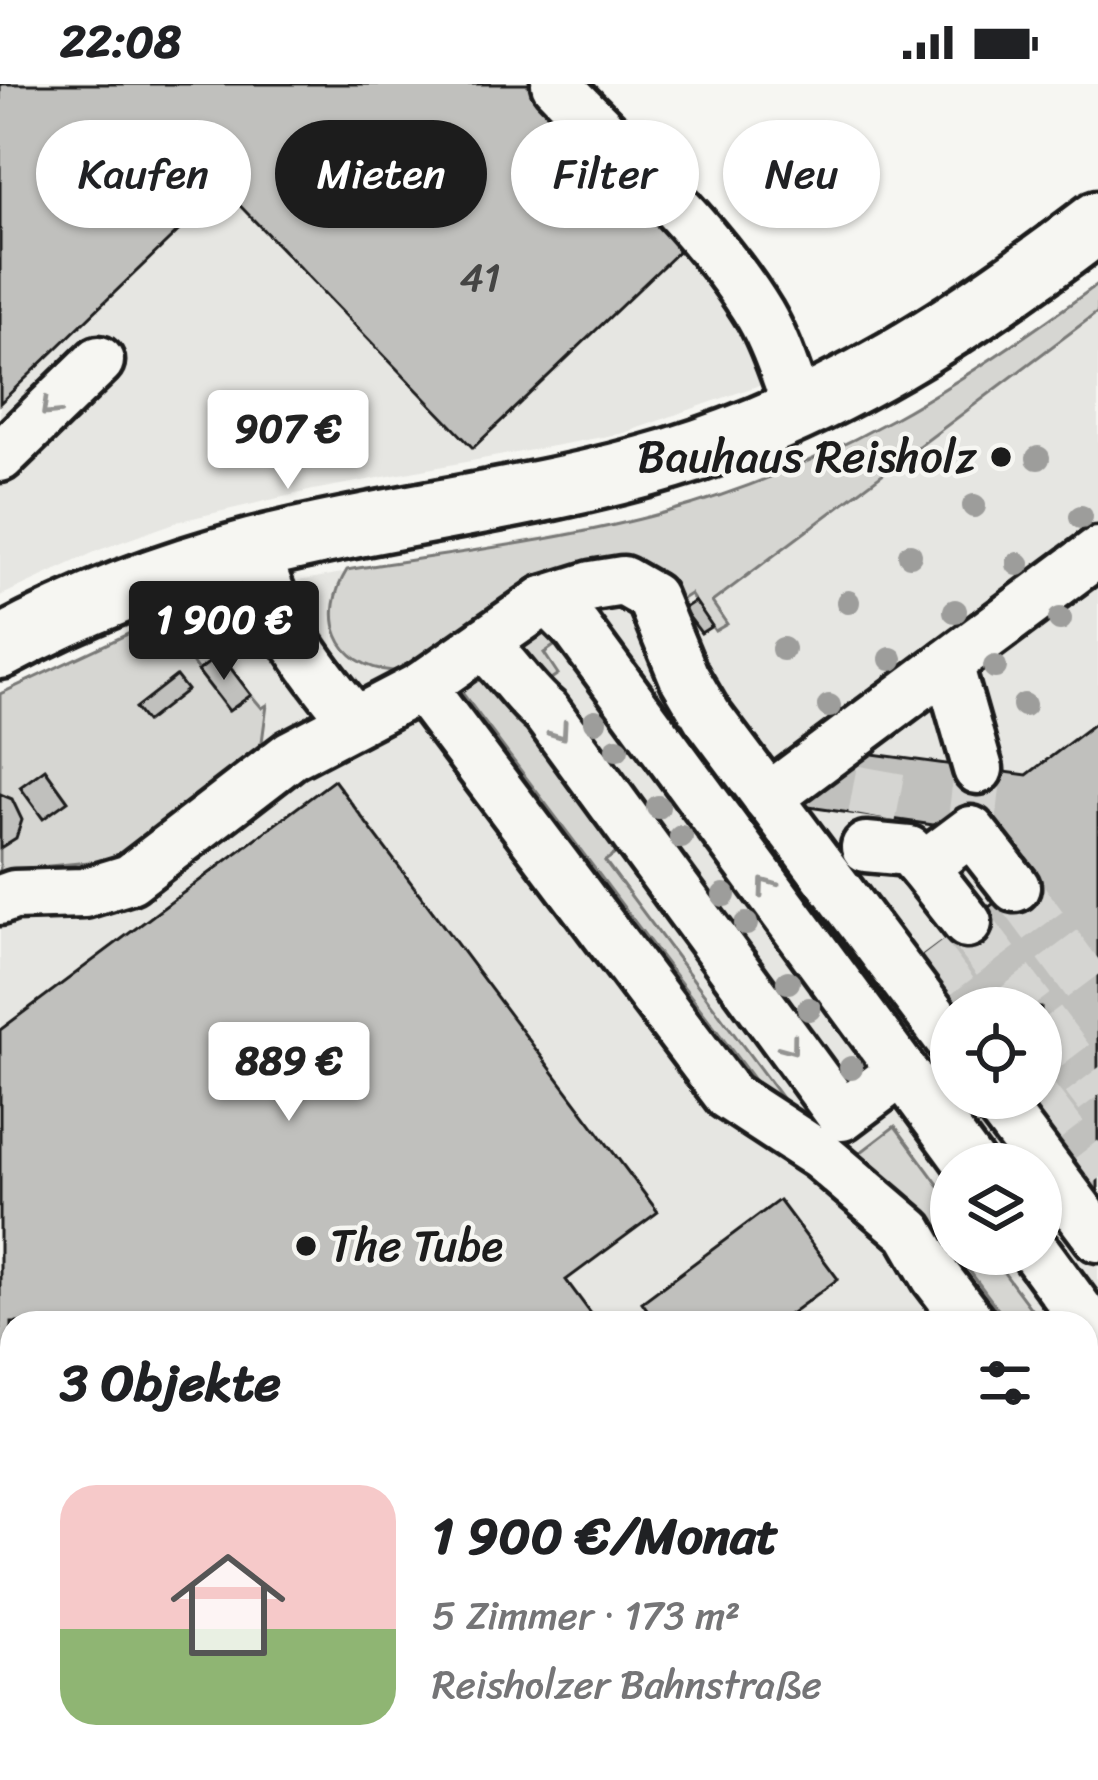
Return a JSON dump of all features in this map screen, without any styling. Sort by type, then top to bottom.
[{"type":"main road","points":[[0,648],[130,589],[255,549],[671,459],[800,410],[882,370],[975,313],[1098,222]]},
{"type":"lane","points":[[556,84],[714,253],[761,318],[800,410]]},
{"type":"lane","points":[[0,457],[99,361]]},
{"type":"lane","points":[[255,549],[271,603],[314,670],[354,720]]},
{"type":"lane","points":[[769,798],[1098,552]]},
{"type":"lane","points":[[0,900],[14,895],[84,893],[130,879],[291,755],[421,688],[544,602],[609,582],[635,585],[651,597],[684,677],[707,716],[930,1013]]},
{"type":"lane","points":[[544,602],[577,629],[955,1143]]},
{"type":"lane","points":[[483,645],[546,712],[842,1116],[902,1071]]},
{"type":"lane","points":[[948,664],[978,770]]},
{"type":"lane","points":[[421,688],[730,1096],[821,1156],[910,1232],[963,1311]]},
{"type":"lane","points":[[883,756],[894,705]]},
{"type":"lane","points":[[923,867],[971,831],[1015,887]]},
{"type":"lane","points":[[925,954],[862,869],[869,832],[909,850],[967,923]]},
{"type":"lane","points":[[1010,1119],[1098,1237]]},
{"type":"lane","points":[[1052,1275],[1079,1311]]},
{"type":"shaded area","points":[[0,84],[573,84],[607,120],[511,120],[511,228],[699,228],[699,216],[773,293],[808,363],[624,433],[313,490],[180,521],[99,550],[0,596]]},
{"type":"shaded area","points":[[1098,282],[1098,1311],[0,1311],[0,694],[160,619],[287,583],[657,516],[754,486],[862,439],[985,367]]},
{"type":"shaded area","points":[[1098,284],[1098,312],[712,602],[727,624],[715,631],[690,594],[676,603],[657,579],[393,671],[357,659],[337,636],[334,604],[347,570],[624,523],[783,472],[892,420],[944,389]]},
{"type":"shaded area","points":[[160,619],[228,711],[251,695],[262,708],[267,705],[262,742],[245,765],[134,850],[99,861],[0,871],[0,694]]},
{"type":"shaded area","points":[[551,620],[567,637],[544,653],[558,674],[538,688],[513,647]]},
{"type":"shaded area","points":[[482,668],[625,847],[605,861],[793,1113],[763,1092],[460,690],[461,683]]},
{"type":"shaded area","points":[[895,1126],[930,1174],[930,1221],[925,1215],[852,1159]]},
{"type":"shaded area","points":[[973,1275],[1006,1275],[1033,1311],[999,1311]]},
{"type":"building","points":[[0,84],[533,84],[568,120],[511,120],[511,228],[672,228],[687,243],[473,448],[251,217],[251,120],[36,120],[36,228],[182,228],[0,403]]},
{"type":"building","points":[[695,601],[712,626],[701,633],[683,609]]},
{"type":"building","points":[[220,654],[251,695],[229,711],[198,671]]},
{"type":"building","points":[[176,676],[187,690],[146,722],[135,708]]},
{"type":"building","points":[[1098,721],[1098,1217],[1062,1169],[1062,1143],[1043,1143],[1025,1119],[1062,1119],[1062,987],[930,987],[910,966],[1028,878],[995,834],[788,804],[858,752],[1027,775]]},
{"type":"building","points":[[45,769],[68,801],[43,819],[20,787]]},
{"type":"building","name":"The Tube","points":[[334,780],[658,1212],[566,1280],[589,1311],[0,1311],[0,1030]]},
{"type":"building","points":[[0,794],[12,799],[22,820],[16,838],[0,848]]},
{"type":"building","points":[[779,1200],[838,1279],[794,1311],[648,1311],[642,1302]]},
{"type":"tunnel","points":[[872,817],[883,756]]},
{"type":"tunnel","points":[[971,831],[978,769]]},
{"type":"tunnel","points":[[1015,887],[1098,999]]},
{"type":"tunnel","points":[[967,923],[1015,987]]},
{"type":"tunnel","points":[[925,954],[950,987]]},
{"type":"tunnel","points":[[1062,1049],[1098,1096]]},
{"type":"tunnel","points":[[1051,1119],[1098,1180]]},
{"type":"place","name":"Bauhaus Reisholz","points":[[1001,457]]},
{"type":"place","name":"The Tube","points":[[306,1246]]}]
